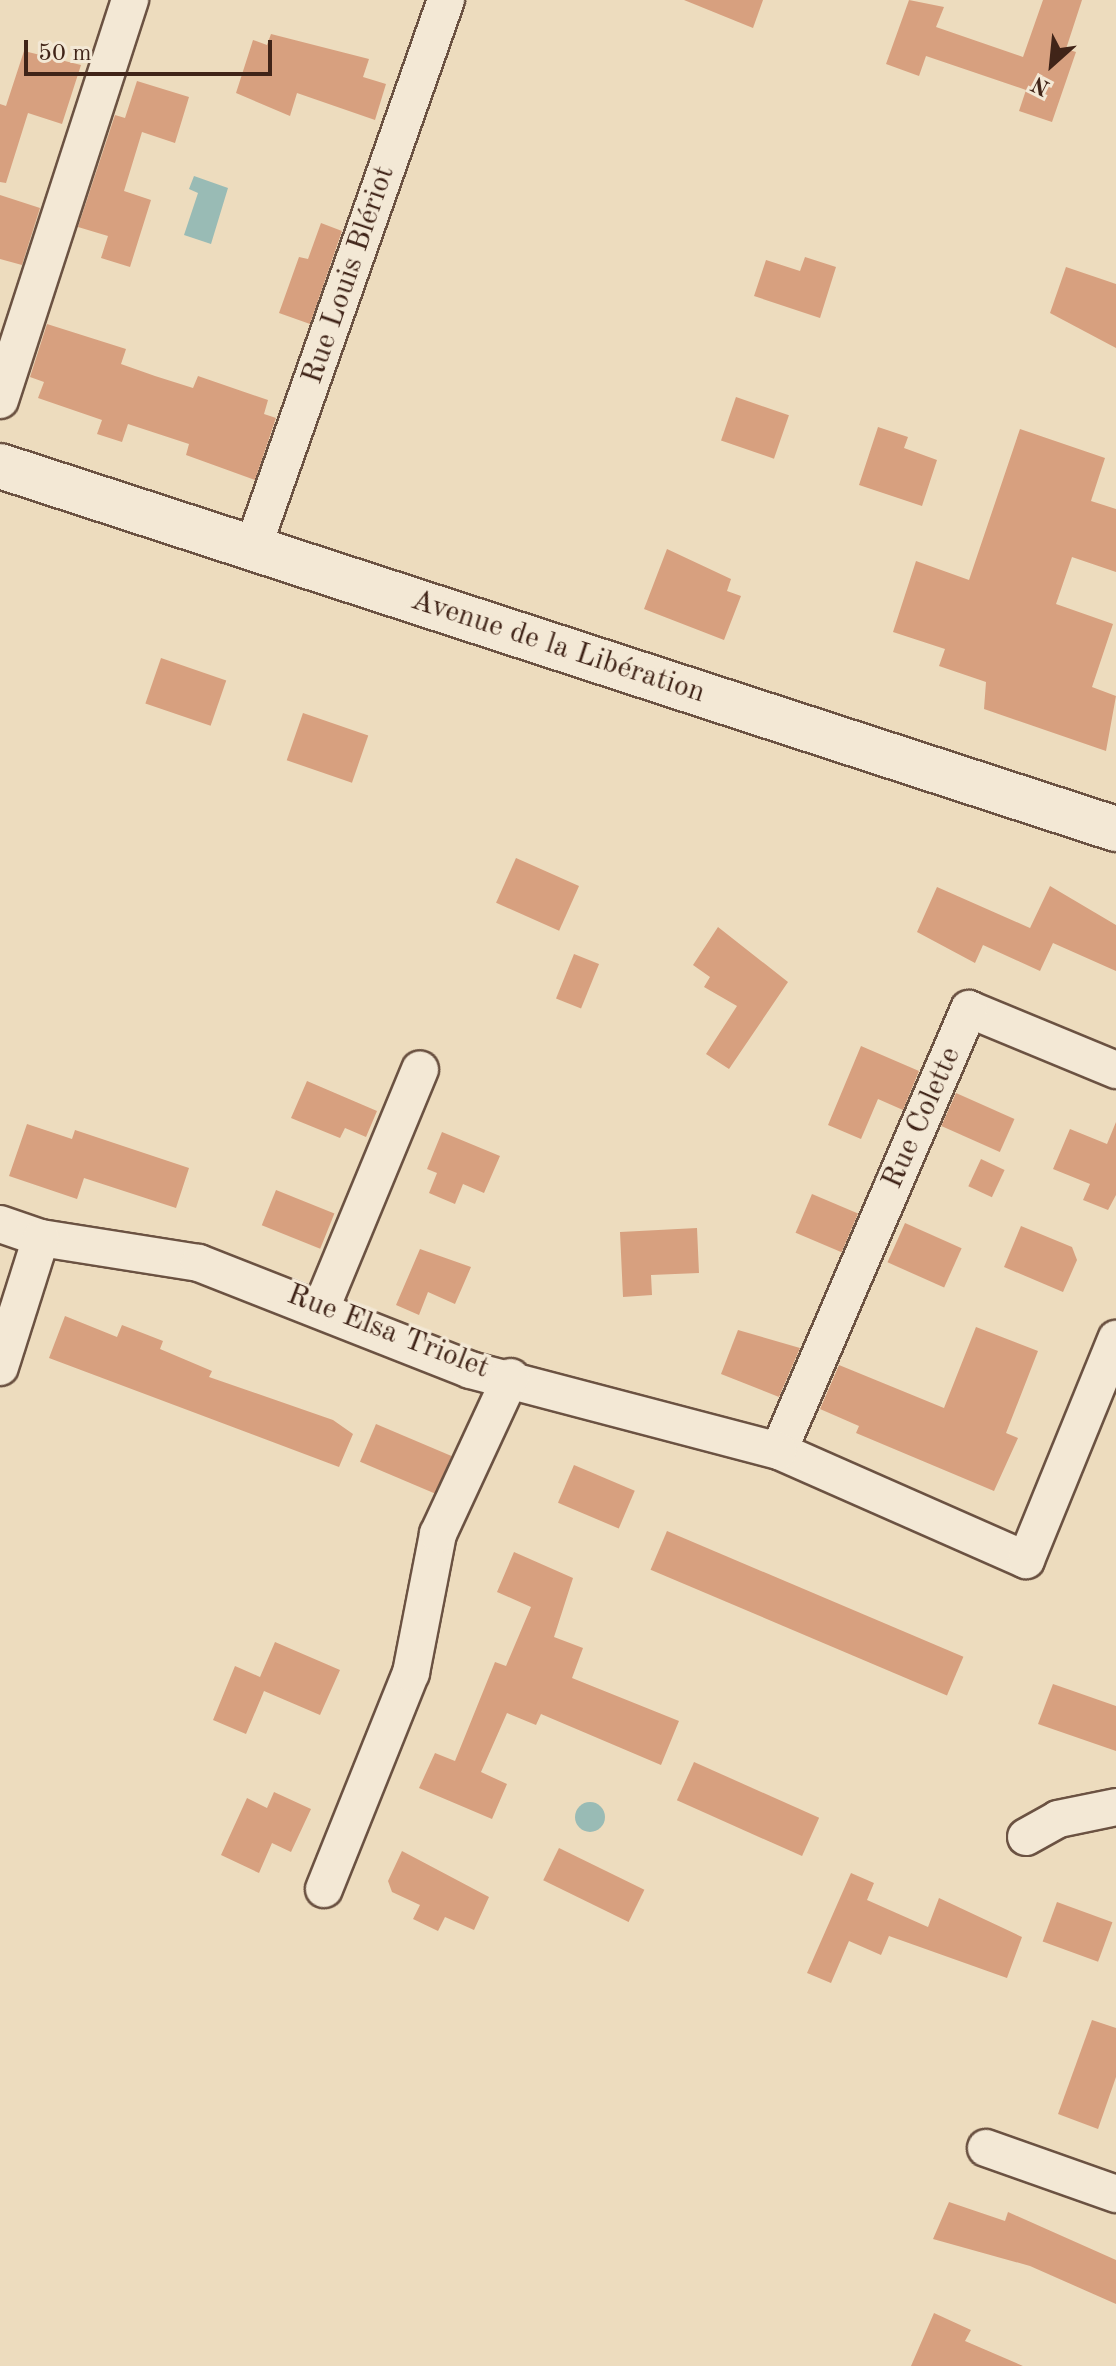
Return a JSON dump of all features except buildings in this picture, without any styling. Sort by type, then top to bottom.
[{"type":"street","points":[[0,400],[130,0]]},
{"type":"street","name":"Rue Louis Blériot","points":[[252,550],[446,0]]},
{"type":"street","name":"Avenue de la Libération","points":[[0,466],[1116,829]]},
{"type":"street","name":"Rue Colette","points":[[779,1451],[969,1009],[1116,1070]]},
{"type":"street","points":[[322,1306],[420,1069]]},
{"type":"street","name":"Rue Elsa Triolet","points":[[0,1224],[41,1238],[199,1263],[322,1306],[470,1370],[511,1377],[779,1451],[1026,1560],[1116,1339]]},
{"type":"street","points":[[0,1367],[41,1238]]},
{"type":"street","points":[[324,1889],[411,1673],[438,1534],[511,1377]]},
{"type":"street","points":[[1026,1837],[1058,1819],[1116,1807]]},
{"type":"street","points":[[986,2148],[1116,2194]]},
{"type":"water","points":[[194,176],[228,188],[211,244],[184,235],[198,193],[189,189]]},
{"type":"water","points":[[590,1802],[601,1806],[605,1817],[601,1828],[590,1832],[579,1828],[575,1817],[579,1806]]}]
